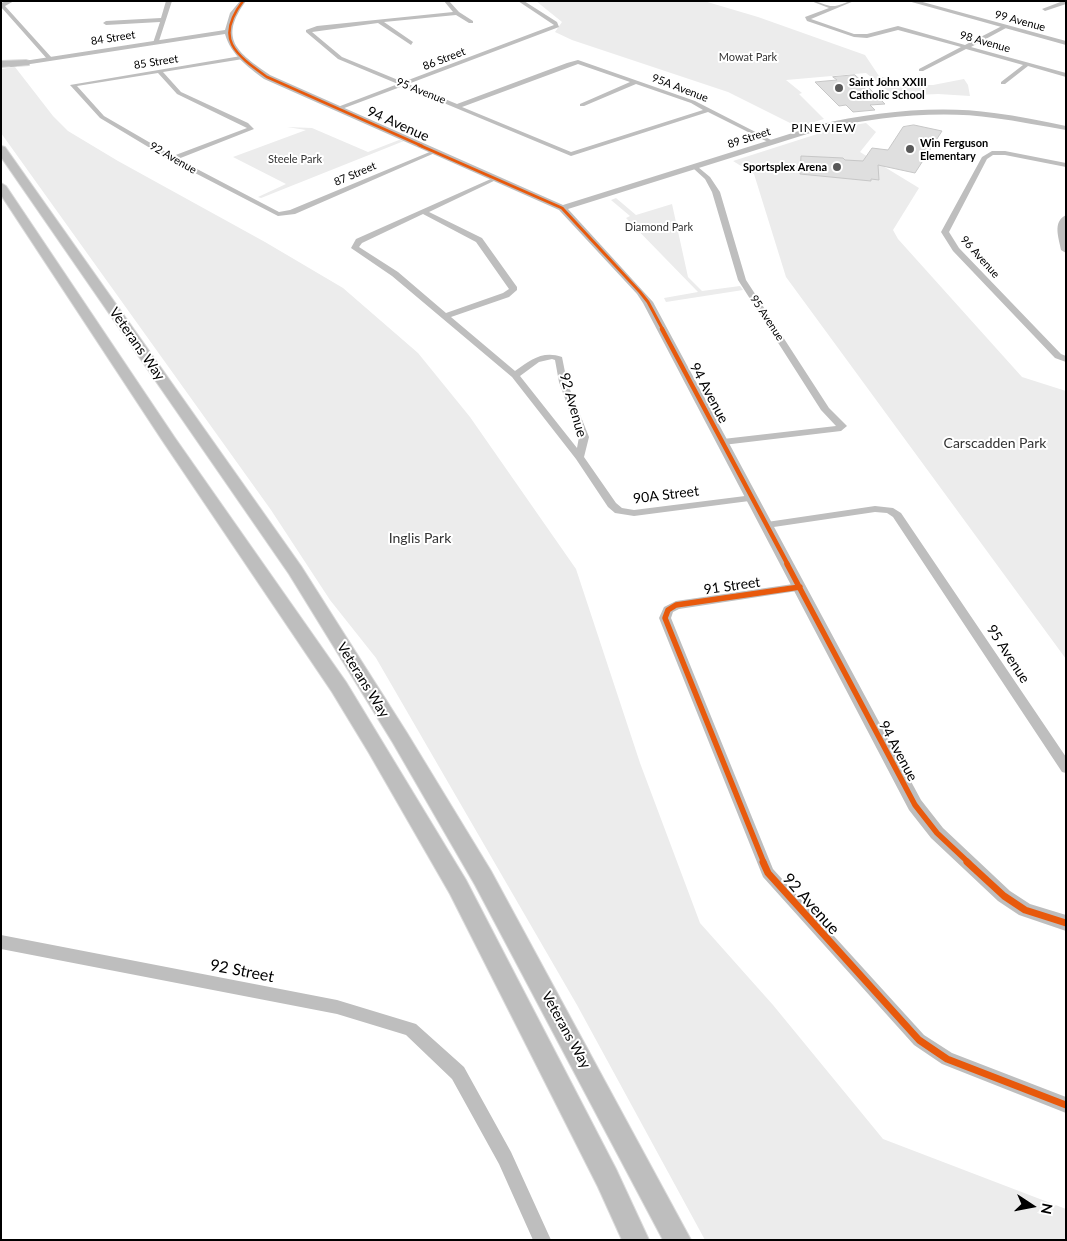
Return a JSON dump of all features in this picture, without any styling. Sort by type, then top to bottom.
[{"type":"main road","points":[[1,65],[26,63]]},
{"type":"main road","name":"Veterans Way","points":[[1,149],[295,570],[400,738],[483,878],[678,1240]]},
{"type":"main road","name":"Veterans Way","points":[[1,186],[169,440],[339,687],[376,748],[458,887],[607,1178],[636,1240]]},
{"type":"street","points":[[12,1],[2,5],[50,59]]},
{"type":"street","points":[[156,43],[169,1]]},
{"type":"street","points":[[229,32],[234,12],[243,1]]},
{"type":"street","points":[[446,1],[457,13],[471,22]]},
{"type":"street","name":"86 Street","points":[[337,109],[557,26],[520,1]]},
{"type":"street","points":[[813,1],[834,8]]},
{"type":"street","points":[[807,18],[852,1]]},
{"type":"street","name":"99 Avenue","points":[[911,1],[1066,43]]},
{"type":"street","points":[[1045,9],[1066,2]]},
{"type":"street","points":[[380,22],[457,13]]},
{"type":"street","points":[[807,18],[858,36]]},
{"type":"street","points":[[106,23],[162,20]]},
{"type":"street","points":[[380,22],[411,44]]},
{"type":"street","name":"95 Avenue","points":[[380,22],[310,30],[308,32],[333,54],[571,154],[709,110]]},
{"type":"street","points":[[921,70],[1004,26]]},
{"type":"street","name":"98 Avenue","points":[[858,36],[867,36],[890,28],[898,28],[1066,75]]},
{"type":"street","points":[[212,35],[222,31],[229,32]]},
{"type":"street","points":[[212,35],[229,32]]},
{"type":"street","name":"94 Avenue","points":[[229,32],[241,58],[267,78],[562,208],[648,302],[800,587],[905,790],[925,820],[1004,896],[1025,910],[1066,923]]},
{"type":"street","name":"84 Street","points":[[26,63],[212,35]]},
{"type":"street","name":"85 Street","points":[[73,85],[241,58]]},
{"type":"street","name":"95A Avenue","points":[[458,106],[576,62],[693,102],[772,142]]},
{"type":"street","points":[[1003,83],[1026,64]]},
{"type":"street","points":[[159,71],[179,92],[250,127],[250,130],[246,132],[172,159]]},
{"type":"street","points":[[582,105],[636,82]]},
{"type":"street","name":"92 Avenue","points":[[73,85],[102,117],[172,159],[271,212],[284,214]]},
{"type":"street","name":"89 Street","points":[[562,208],[696,168],[772,142],[849,120],[933,112],[983,114],[1066,128]]},
{"type":"street","name":"87 Street","points":[[284,214],[434,152]]},
{"type":"street","name":"96 Avenue","points":[[1066,165],[1005,153],[992,153],[984,158],[945,232],[956,249],[970,264],[1058,356],[1066,359]]},
{"type":"street","name":"95 Avenue","points":[[696,168],[708,178],[716,192],[742,280],[826,410],[842,426],[836,429],[723,442]]},
{"type":"street","points":[[424,212],[496,179]]},
{"type":"street","points":[[424,212],[479,240],[513,284],[513,290],[506,295],[444,316]]},
{"type":"street","name":"92 Avenue","points":[[424,212],[359,241],[355,246],[358,252],[390,270],[515,375],[579,457]]},
{"type":"street","points":[[1066,218],[1061,229],[1066,250]]},
{"type":"street","name":"92 Avenue","points":[[515,375],[540,357],[552,356],[559,359],[563,382],[584,437],[579,457]]},
{"type":"street","name":"90A Street","points":[[579,457],[612,505],[623,512],[634,514],[753,498]]},
{"type":"street","name":"95 Avenue","points":[[767,525],[875,509],[889,510],[900,518],[1066,768]]},
{"type":"street","name":"91 Street","points":[[668,610],[682,604],[800,587]]},
{"type":"street","name":"92 Avenue","points":[[668,610],[666,623],[768,873],[773,881],[907,1028],[931,1049],[947,1059],[1066,1105]]},
{"type":"street","name":"92 Street","points":[[1,942],[337,1008],[411,1030],[458,1073],[505,1158],[542,1240]]},
{"type":"green space","name":"Mowat Park","points":[[536,1],[704,1],[758,17],[865,55],[879,76],[906,85],[933,85],[964,79],[968,85],[970,96],[938,94],[894,96],[866,73],[786,80],[802,93],[799,94],[824,119],[798,127],[728,92],[572,40],[555,32],[562,22]]},
{"type":"green space","name":"Inglis Park","points":[[15,67],[53,116],[68,131],[343,288],[418,353],[470,417],[576,569],[640,763],[700,923],[773,1005],[883,1139],[1066,1209],[1066,1240],[705,1240],[577,1005],[376,658],[330,600],[271,510],[1,133],[1,69]]},
{"type":"green space","name":"Carscadden Park","points":[[866,123],[876,132],[860,152],[919,188],[893,230],[898,239],[1022,377],[1066,391],[1066,659],[786,277],[754,174],[733,161],[836,128]]},
{"type":"green space","name":"Steele Park","points":[[287,127],[312,128],[368,152],[399,140],[404,141],[261,198],[258,197],[286,184],[233,157],[306,130]]},
{"type":"green space","name":"Diamond Park","points":[[616,198],[636,215],[672,204],[688,277],[702,291],[740,286],[743,290],[666,302],[664,298],[698,292],[626,218],[630,216],[611,200]]},
{"type":"building","name":"Saint John XXIII Catholic School","points":[[855,75],[885,104],[870,105],[875,110],[853,112],[846,105],[839,106],[815,82],[837,80],[833,77]]},
{"type":"building","points":[[914,125],[942,131],[915,173],[878,165],[879,180],[871,179],[871,181],[800,174],[801,156],[863,161],[872,148],[888,150],[903,127]]},
{"type":"cycle path","points":[[243,1],[234,13],[229,25],[229,35],[238,53],[256,69],[267,77],[562,208],[640,292],[648,302],[915,805],[937,833],[1004,896],[1025,910],[1066,923]]},
{"type":"cycle path","points":[[800,587],[676,605],[668,610],[665,618],[768,873],[919,1040],[947,1059],[1066,1105]]},
{"type":"place","name":"Saint John XXIII Catholic School","points":[[839,88]]},
{"type":"place","name":"Win Ferguson Elementary","points":[[910,149]]},
{"type":"place","name":"Sportsplex Arena","points":[[837,167]]},
{"type":"district","name":"PINEVIEW","points":[[824,128]]}]
